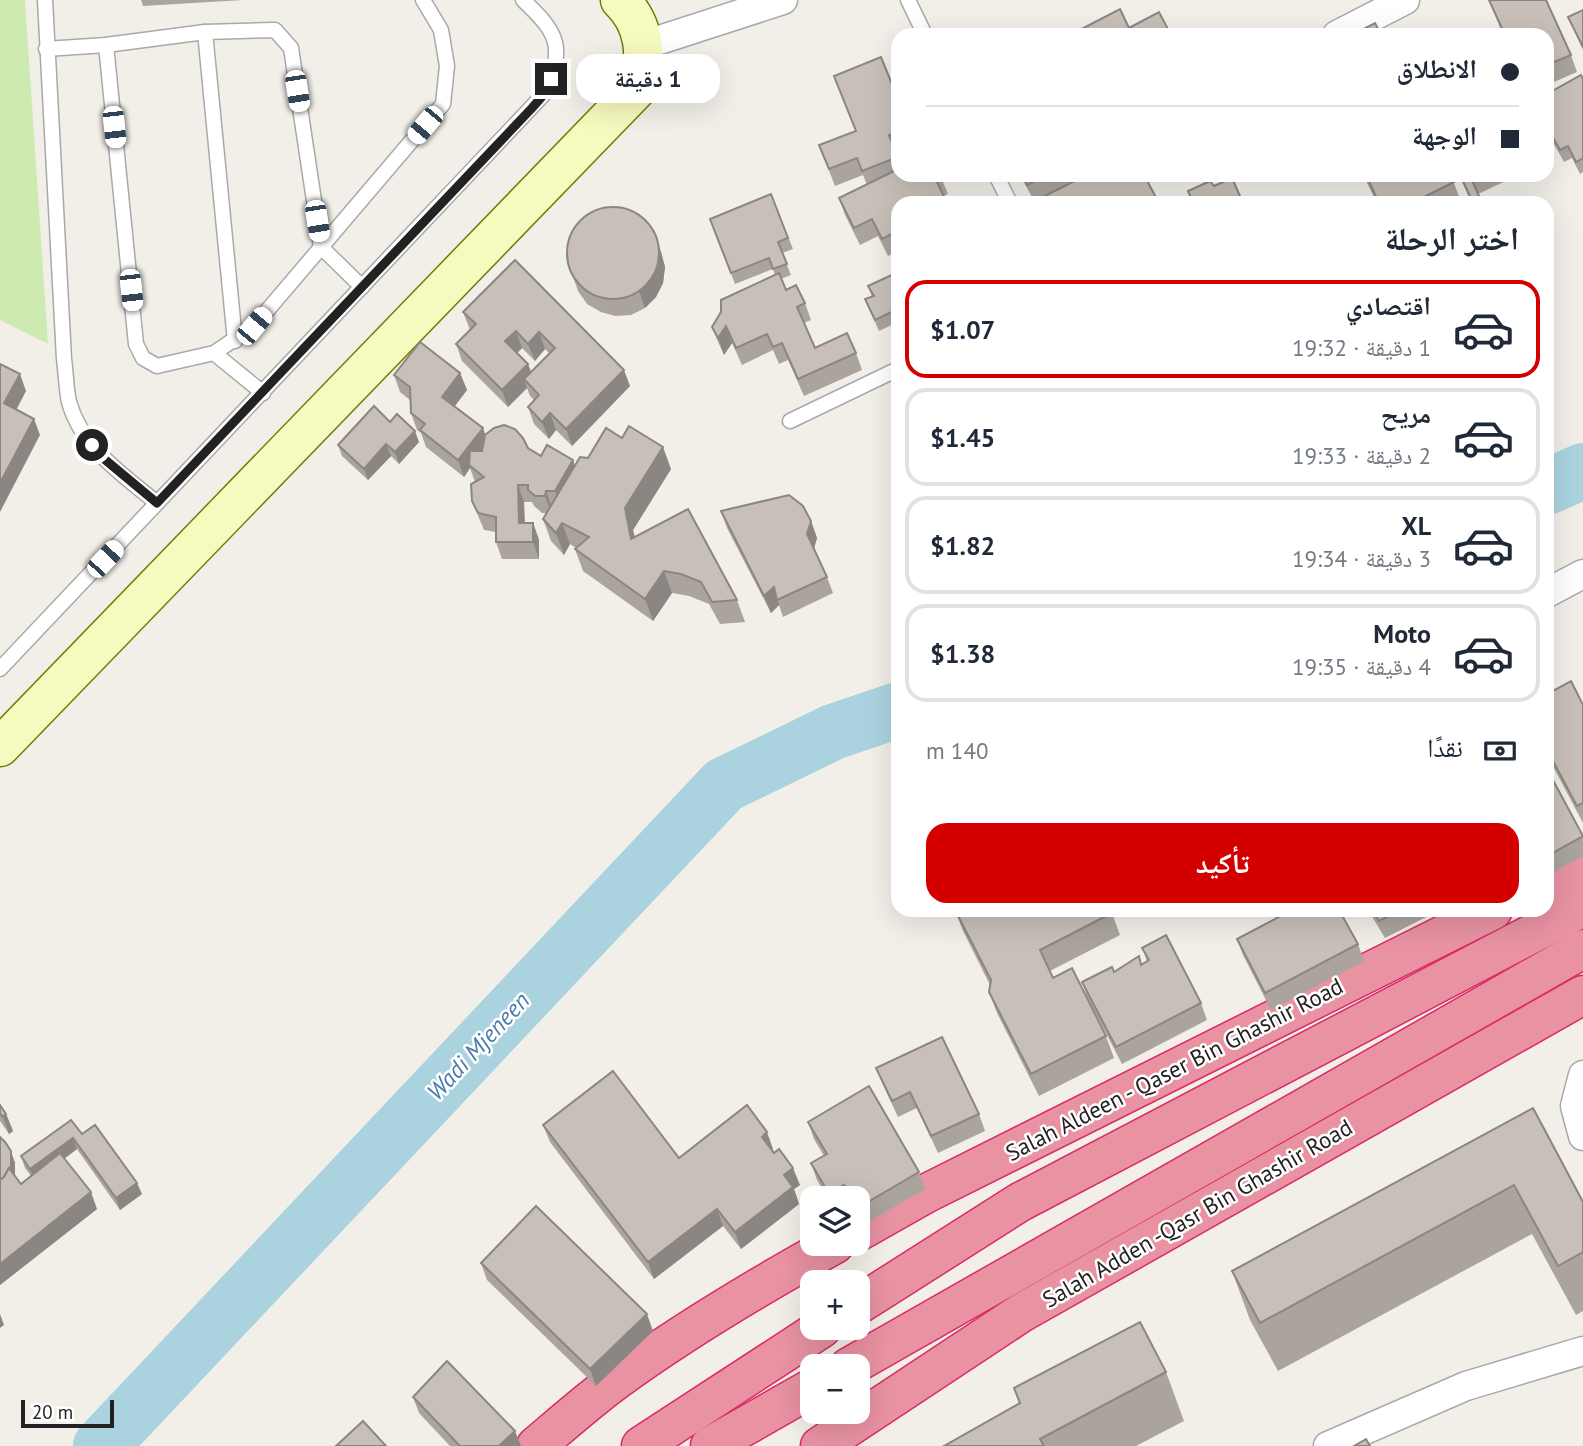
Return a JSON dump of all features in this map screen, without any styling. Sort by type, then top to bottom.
[{"type":"highway","points":[[1554,883],[1583,870]]},
{"type":"highway","points":[[870,1298],[1020,1202],[1583,907]]},
{"type":"highway","name":"Salah Aldeen - Qaser Bin Ghashir Road","points":[[870,1225],[939,1187],[1477,917]]},
{"type":"highway","points":[[870,1355],[1583,949]]},
{"type":"highway","name":"Salah Adden -Qasr Bin Ghashir Road","points":[[820,1446],[1021,1314],[1583,995]]},
{"type":"highway","points":[[536,1446],[614,1382],[725,1307],[814,1256]]},
{"type":"highway","points":[[641,1446],[804,1340]]},
{"type":"highway","points":[[710,1446],[800,1395]]},
{"type":"main road","points":[[0,747],[639,87],[644,66],[644,45],[637,24],[620,0]]},
{"type":"street","points":[[644,45],[755,4],[783,0]]},
{"type":"street","points":[[1351,28],[1405,0]]},
{"type":"street","points":[[1554,590],[1583,575]]},
{"type":"street","points":[[1583,1075],[1575,1106],[1583,1136]]},
{"type":"street","points":[[1328,1446],[1466,1386],[1583,1351]]},
{"type":"lane","points":[[45,0],[64,359],[69,402],[82,432],[103,458],[157,503]]},
{"type":"lane","points":[[106,45],[136,344],[144,358],[157,366],[214,354],[254,326],[443,104],[447,66],[442,30],[423,0]]},
{"type":"lane","points":[[0,669],[546,92],[556,66],[556,44],[544,19],[523,0]]},
{"type":"lane","points":[[908,0],[922,28]]},
{"type":"lane","points":[[46,49],[106,45],[205,32],[275,30],[291,48],[321,247],[362,287]]},
{"type":"lane","points":[[205,32],[235,341]]},
{"type":"lane","points":[[214,354],[263,393]]},
{"type":"lane","points":[[790,421],[891,372]]},
{"type":"green space","points":[[0,0],[25,0],[48,344],[0,320]]},
{"type":"building","points":[[1489,0],[1546,0],[1571,55],[1554,62],[1554,28],[1502,28]]},
{"type":"building","points":[[1120,9],[1129,28],[1083,28]]},
{"type":"building","points":[[1583,10],[1583,47],[1568,17]]},
{"type":"building","points":[[1159,12],[1167,28],[1129,28]]},
{"type":"building","points":[[881,57],[891,82],[891,160],[862,171],[857,158],[829,169],[819,145],[856,131],[834,76]]},
{"type":"building","points":[[1581,75],[1583,79],[1583,158],[1576,162],[1568,146],[1560,150],[1554,139],[1554,90]]},
{"type":"building","points":[[891,172],[891,182],[937,182],[944,196],[891,196],[891,234],[882,239],[872,219],[854,228],[839,198]]},
{"type":"building","points":[[1072,182],[1148,182],[1155,196],[1045,196]]},
{"type":"building","points":[[1208,182],[1214,186],[1223,182],[1234,182],[1240,196],[1190,196],[1188,191]]},
{"type":"building","points":[[1369,182],[1454,182],[1426,196],[1376,196]]},
{"type":"building","points":[[1463,182],[1473,182],[1479,196],[1470,196]]},
{"type":"building","points":[[771,194],[788,238],[778,242],[787,264],[773,269],[769,258],[731,273],[710,219]]},
{"type":"building","points":[[613,207],[631,211],[645,221],[655,235],[659,253],[655,271],[645,285],[631,295],[613,299],[595,295],[581,285],[571,271],[567,253],[571,235],[581,221],[595,211]]},
{"type":"building","points":[[515,260],[624,370],[566,429],[550,413],[542,422],[528,407],[539,395],[524,379],[555,348],[539,332],[528,344],[516,331],[505,341],[528,364],[502,390],[456,344],[476,324],[463,312]]},
{"type":"building","points":[[779,273],[786,290],[796,285],[805,303],[797,307],[815,348],[847,333],[856,353],[798,379],[782,343],[773,347],[767,334],[736,348],[726,326],[718,338],[712,327],[721,312],[721,300]]},
{"type":"building","points":[[891,275],[891,312],[875,320],[865,299],[874,296],[868,286]]},
{"type":"building","points":[[420,342],[460,373],[442,397],[483,428],[458,460],[420,430],[425,424],[411,413],[410,387],[394,375]]},
{"type":"building","points":[[0,364],[20,374],[4,403],[34,419],[0,483]]},
{"type":"building","points":[[374,406],[390,422],[397,414],[415,431],[395,452],[386,444],[364,469],[338,445]]},
{"type":"building","points":[[504,425],[515,429],[528,448],[541,456],[547,445],[573,460],[555,491],[546,491],[545,496],[535,496],[528,490],[528,485],[518,485],[519,523],[533,523],[533,542],[496,542],[496,517],[478,513],[472,501],[471,484],[484,477],[469,465],[470,451],[482,451],[485,435]]},
{"type":"building","points":[[629,426],[663,447],[625,508],[631,539],[688,509],[737,600],[712,602],[701,582],[664,571],[645,599],[575,549],[589,537],[562,523],[556,533],[543,519],[580,457],[588,458],[606,428],[622,438]]},
{"type":"building","points":[[789,495],[803,506],[811,521],[807,534],[827,577],[777,600],[774,587],[764,596],[721,511]]},
{"type":"building","points":[[1571,681],[1583,705],[1583,803],[1577,806],[1554,763],[1554,690]]},
{"type":"building","points":[[1554,782],[1583,836],[1554,852]]},
{"type":"building","points":[[959,917],[1104,917],[1040,950],[1053,978],[1072,968],[1106,1036],[1031,1074],[989,992],[991,980]]},
{"type":"building","points":[[1279,917],[1343,917],[1358,944],[1265,993],[1237,939]]},
{"type":"building","points":[[1166,935],[1201,1003],[1116,1047],[1082,982],[1112,967],[1114,972],[1139,956],[1141,965],[1149,960],[1142,948]]},
{"type":"building","points":[[942,1037],[979,1114],[931,1136],[910,1092],[892,1101],[876,1068]]},
{"type":"building","points":[[613,1071],[679,1158],[747,1105],[767,1132],[762,1137],[774,1153],[779,1149],[793,1168],[784,1175],[793,1187],[735,1232],[717,1209],[648,1262],[543,1125]]},
{"type":"building","points":[[869,1086],[919,1172],[870,1201],[870,1186],[824,1186],[811,1163],[827,1154],[808,1122]]},
{"type":"building","points":[[0,1105],[6,1114],[3,1117],[0,1113]]},
{"type":"building","points":[[1533,1108],[1583,1202],[1583,1252],[1558,1266],[1514,1185],[1260,1323],[1232,1271]]},
{"type":"building","points":[[71,1120],[82,1134],[95,1125],[137,1183],[116,1198],[73,1138],[30,1169],[21,1156]]},
{"type":"building","points":[[0,1137],[11,1151],[11,1170],[9,1168],[0,1180]]},
{"type":"building","points":[[60,1153],[91,1192],[0,1264],[0,1180],[9,1168],[21,1184]]},
{"type":"building","points":[[536,1206],[647,1314],[590,1369],[481,1263]]},
{"type":"building","points":[[1140,1322],[1166,1372],[1040,1439],[1044,1446],[944,1446],[1020,1403],[1014,1388]]},
{"type":"building","points":[[447,1361],[515,1431],[499,1446],[460,1446],[413,1397]]},
{"type":"building","points":[[363,1421],[386,1446],[336,1446]]},
{"type":"building","points":[[1366,1439],[1370,1446],[1354,1446]]},
{"type":"waterway","name":"Wadi Mjeneen","points":[[1554,484],[1583,471]]},
{"type":"waterway","name":"Wadi Mjeneen","points":[[101,1446],[724,785],[833,732],[891,712]]},
{"type":"route","points":[[92,445],[103,458],[157,503],[532,108],[546,92],[551,79]]}]
